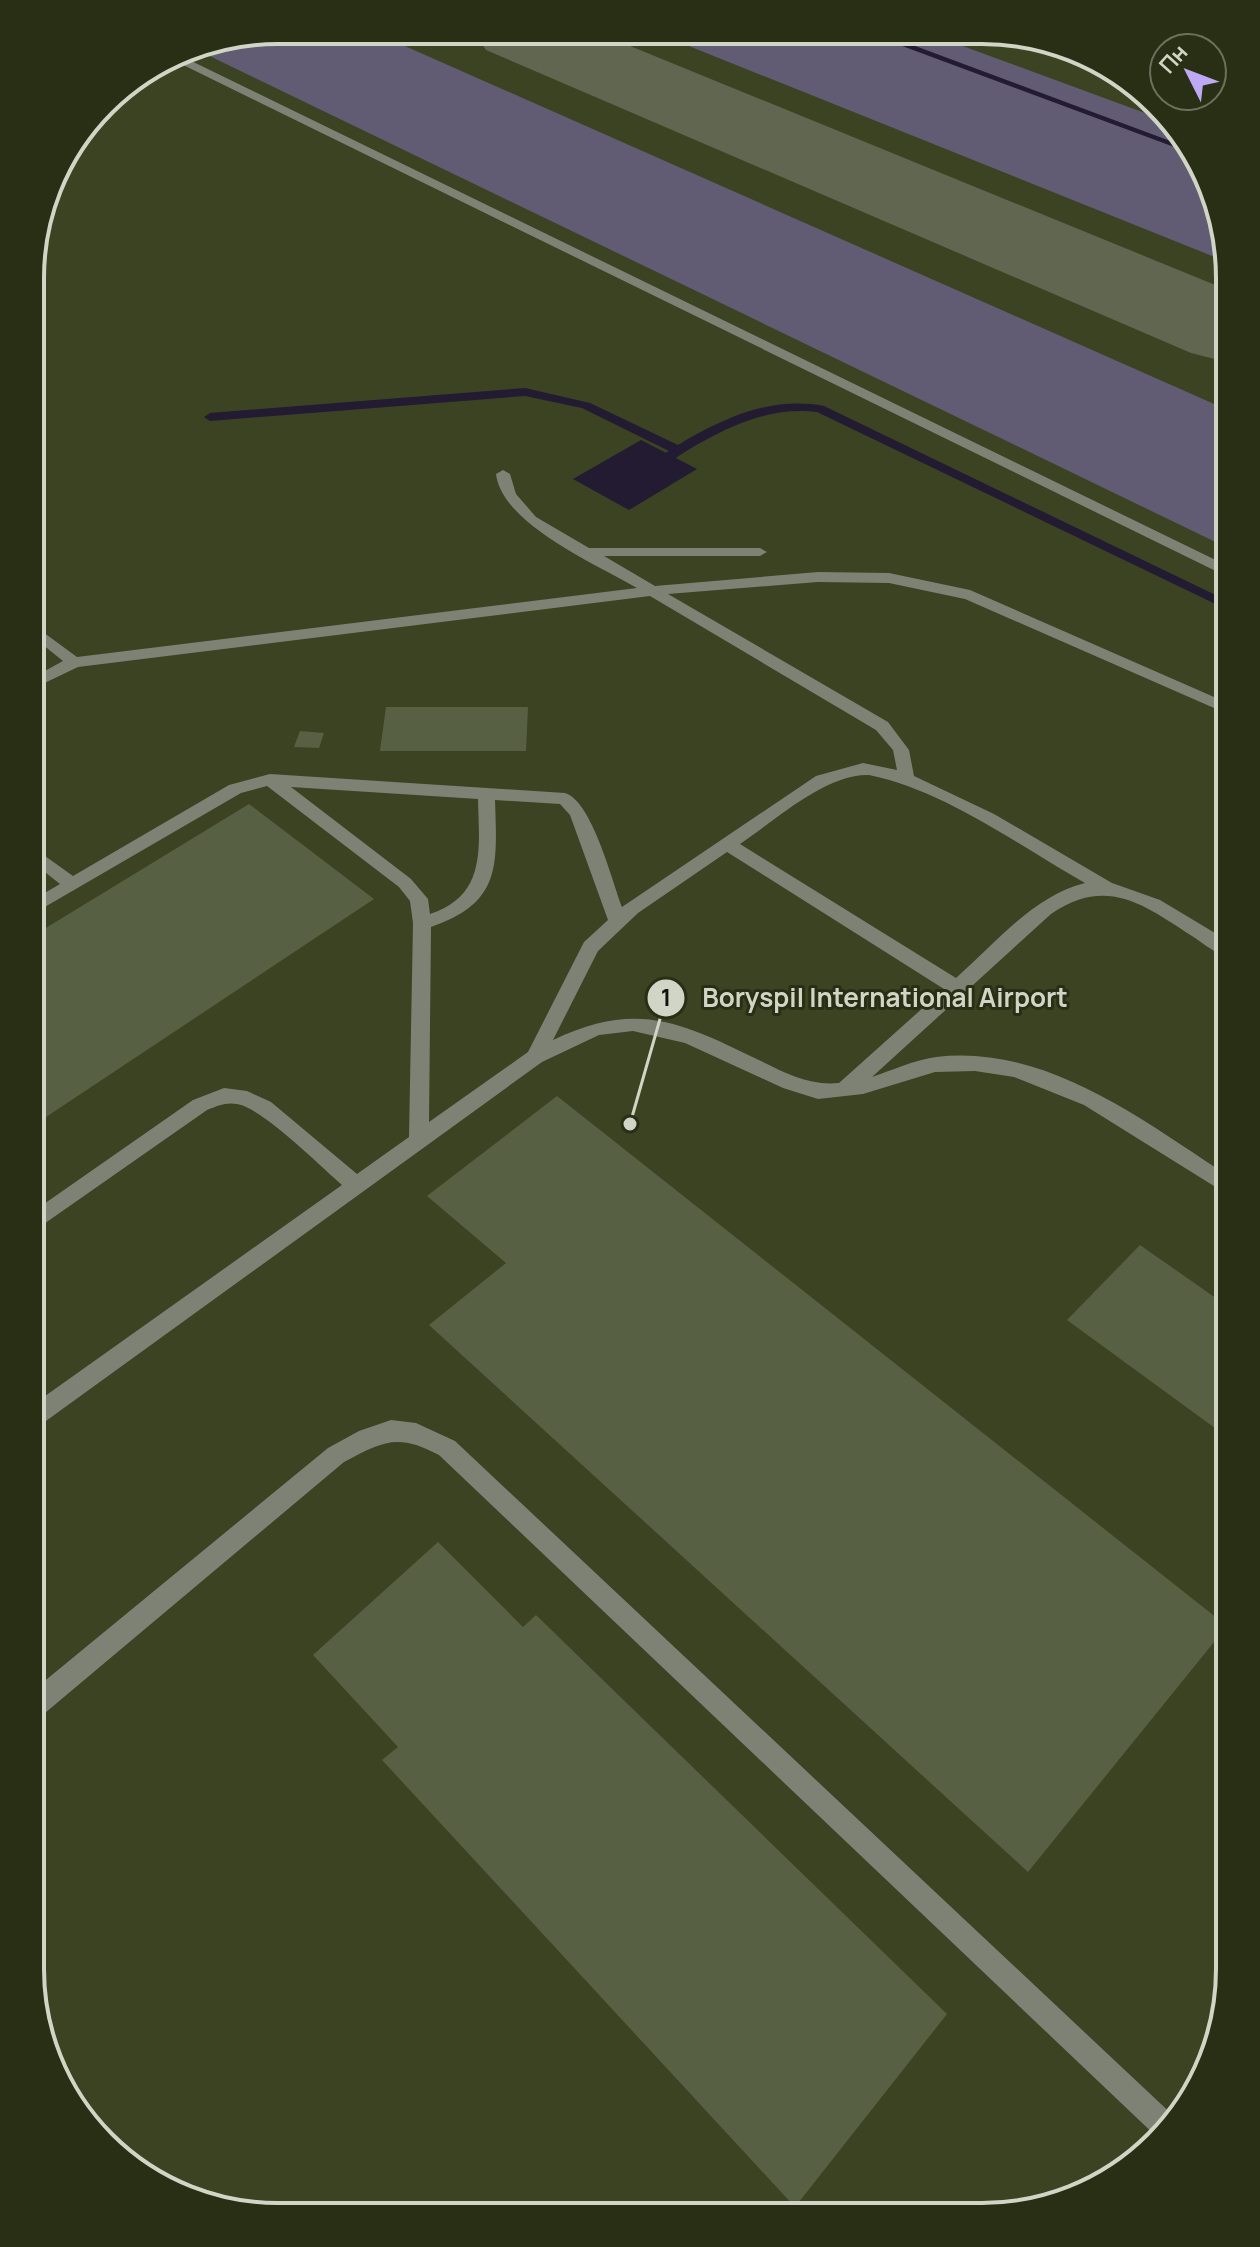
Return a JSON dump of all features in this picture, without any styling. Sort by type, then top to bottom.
[{"type":"lane","points":[[187,63],[1216,566]]},
{"type":"lane","points":[[503,474],[504,486],[513,502],[531,520],[882,726],[897,741],[908,762],[905,781]]},
{"type":"lane","points":[[583,552],[760,552]]},
{"type":"lane","points":[[44,678],[74,662],[654,591],[818,577],[889,578],[970,595],[1216,704]]},
{"type":"lane","points":[[44,638],[74,662]]},
{"type":"lane","points":[[535,1057],[591,947],[618,921],[822,780],[851,769],[871,769],[939,794],[1105,887],[1139,898],[1216,943]]},
{"type":"lane","points":[[270,780],[405,883],[419,899],[422,923],[419,1140]]},
{"type":"lane","points":[[44,902],[235,789],[270,780],[553,796],[573,806],[618,921]]},
{"type":"lane","points":[[422,923],[439,919],[464,906],[484,880],[486,793]]},
{"type":"lane","points":[[727,844],[958,988]]},
{"type":"lane","points":[[44,862],[73,885]]},
{"type":"lane","points":[[843,1091],[1045,909],[1072,892],[1105,887]]},
{"type":"lane","points":[[44,1410],[535,1057],[597,1028],[627,1024],[653,1026],[723,1052],[794,1086],[843,1091],[936,1065],[991,1064],[1043,1077],[1112,1114],[1215,1179]]},
{"type":"lane","points":[[44,1215],[200,1105],[230,1094],[249,1097],[264,1107],[356,1185]]},
{"type":"lane","points":[[44,1697],[336,1455],[371,1435],[397,1429],[419,1432],[447,1448],[1160,2120]]},
{"type":"shaded area","points":[[278,44],[1012,46],[1057,56],[1085,68],[1136,102],[1176,148],[1204,203],[1216,278],[1215,1984],[1208,2029],[1198,2058],[1185,2086],[1168,2111],[1124,2155],[1099,2172],[1057,2191],[1012,2201],[982,2203],[248,2201],[218,2195],[175,2179],[124,2145],[84,2099],[56,2044],[46,1999],[44,1969],[46,248],[62,189],[75,161],[102,124],[136,92],[161,75],[189,62],[233,49]]},
{"type":"shaded area","points":[[278,44],[400,44],[1216,405],[1216,542],[208,55],[248,46]]},
{"type":"shaded area","points":[[684,44],[957,44],[1148,114],[1176,148],[1192,175],[1204,203],[1214,257]]},
{"type":"shaded area","points":[[641,440],[697,469],[629,510],[573,479]]},
{"type":"building","points":[[386,707],[528,707],[526,751],[380,751]]},
{"type":"building","points":[[300,731],[324,733],[319,748],[294,747]]},
{"type":"building","points":[[249,804],[374,899],[44,1118],[44,929]]},
{"type":"building","points":[[557,1096],[1215,1617],[1215,1641],[1028,1872],[429,1325],[506,1263],[427,1196]]},
{"type":"building","points":[[1140,1245],[1215,1298],[1215,1428],[1067,1320]]},
{"type":"building","points":[[438,1542],[523,1627],[536,1615],[947,2014],[798,2203],[791,2203],[382,1760],[398,1747],[313,1655]]},
{"type":"waterway","points":[[902,44],[1174,146]]},
{"type":"waterway","points":[[210,417],[525,392],[586,406],[678,451]]},
{"type":"waterway","points":[[678,451],[730,422],[752,414],[774,408],[820,409],[1216,600]]},
{"type":"waterway","points":[[649,468],[678,451]]},
{"type":"taxiway","points":[[548,44],[1216,324]]},
{"type":"place","name":"Boryspil International Airport","points":[[630,1124]]}]
